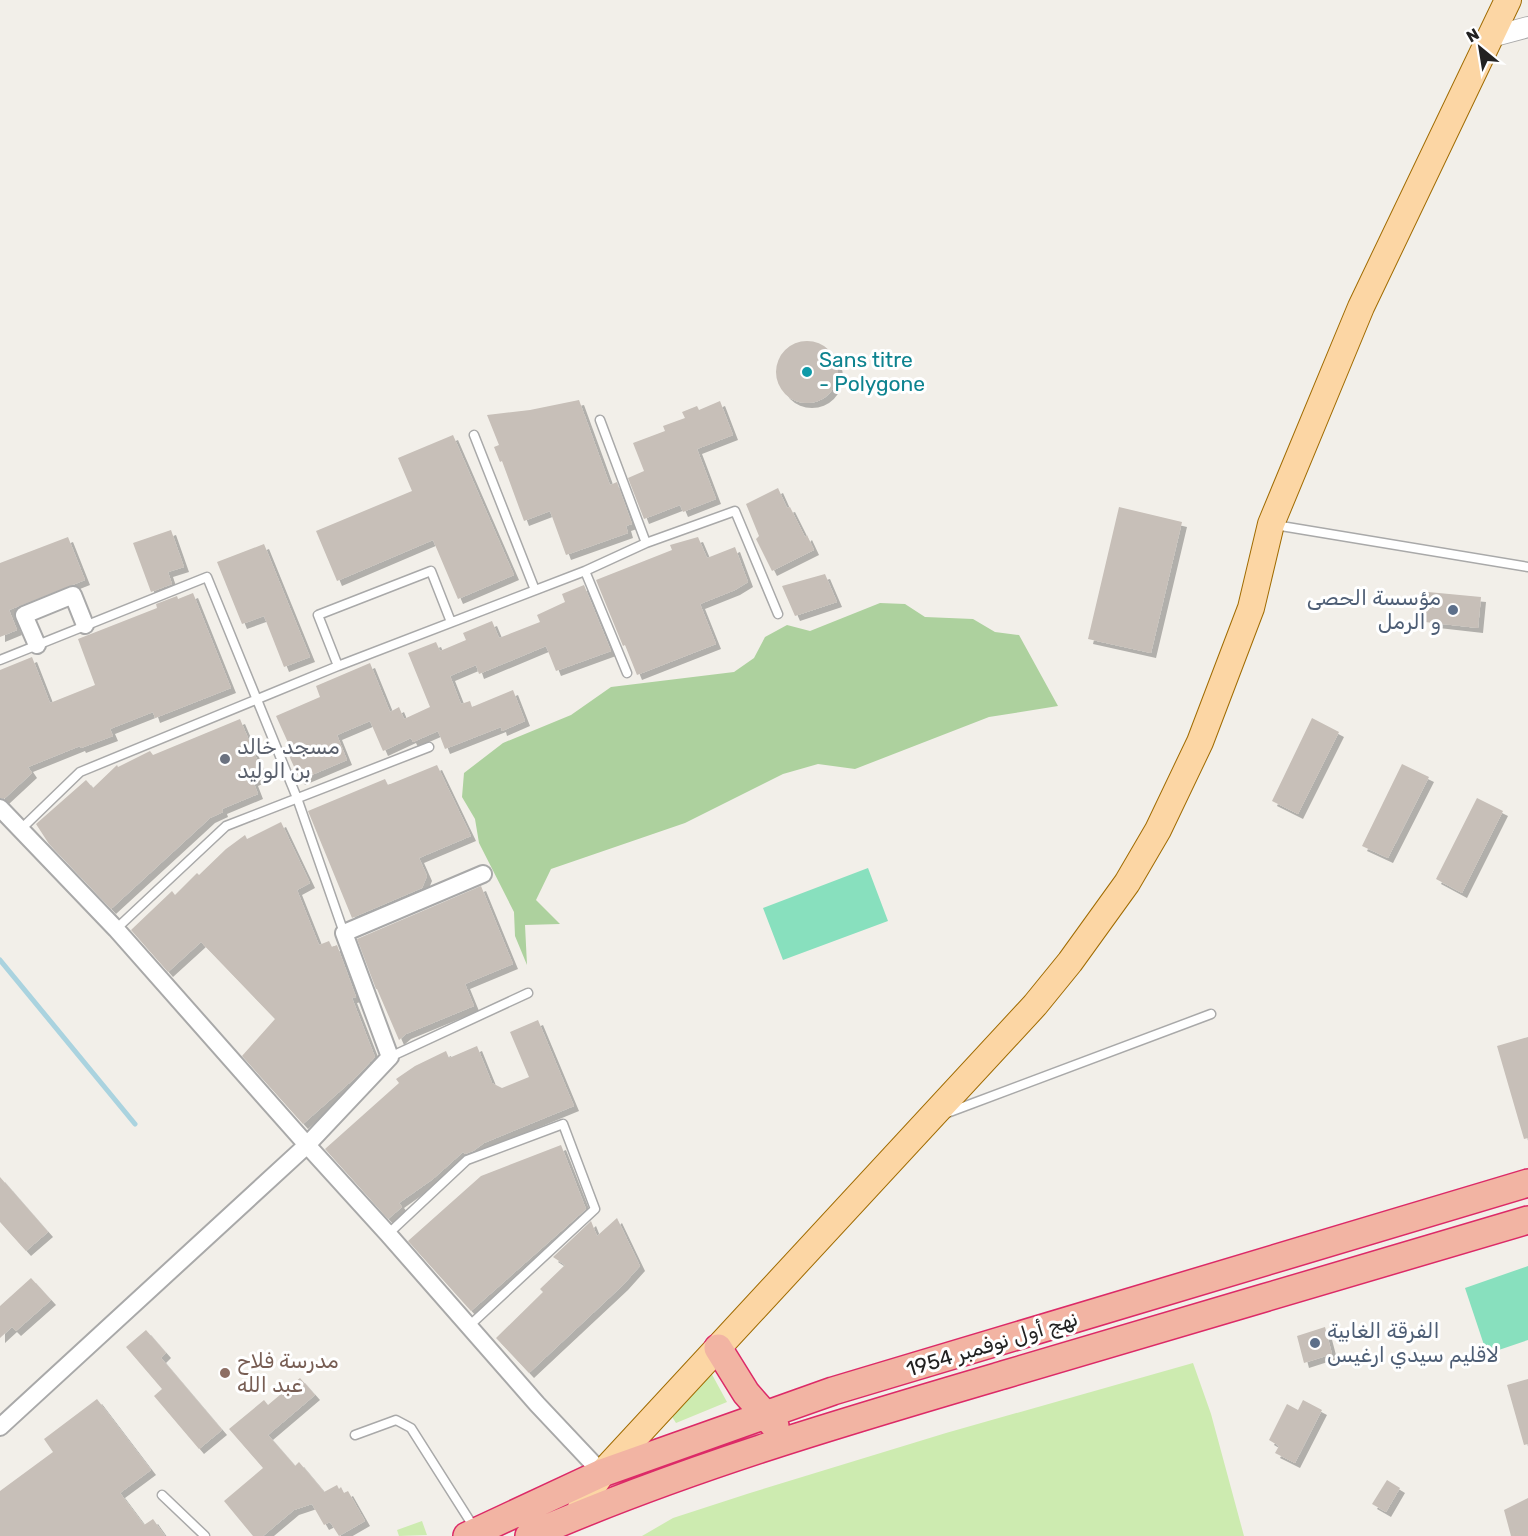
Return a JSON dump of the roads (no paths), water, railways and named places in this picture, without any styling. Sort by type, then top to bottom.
[{"type":"highway","name":"نهج أول نوفمبر 1954","points":[[472,1534],[602,1473],[803,1401],[1528,1184]]},
{"type":"highway","name":"نهج أول نوفمبر 1954","points":[[530,1536],[579,1514],[700,1469],[797,1438],[938,1394],[1528,1220]]},
{"type":"highway","points":[[724,1359],[766,1389],[803,1401]]},
{"type":"highway","points":[[724,1359],[746,1393],[764,1415],[784,1433],[797,1438]]},
{"type":"main road","points":[[579,1514],[588,1492],[602,1473],[724,1359],[933,1118],[1035,1005],[1070,962],[1127,883],[1158,830],[1200,742],[1251,608],[1271,524],[1361,307],[1508,0]]},
{"type":"street","points":[[1491,37],[1528,27]]},
{"type":"street","points":[[37,645],[24,615],[73,595],[85,625]]},
{"type":"street","points":[[0,808],[116,929],[388,1233],[537,1404],[602,1473]]},
{"type":"street","points":[[0,1427],[307,1145],[390,1057],[344,933],[483,874]]},
{"type":"lane","points":[[600,420],[646,543]]},
{"type":"lane","points":[[474,435],[535,590]]},
{"type":"lane","points":[[20,830],[80,772],[338,666],[585,571],[646,543],[735,511],[778,614]]},
{"type":"lane","points":[[1271,524],[1528,567]]},
{"type":"lane","points":[[338,666],[318,615],[431,571],[451,622]]},
{"type":"lane","points":[[585,571],[627,673]]},
{"type":"lane","points":[[0,660],[207,577],[297,798],[344,933]]},
{"type":"lane","points":[[116,929],[226,826],[429,747]]},
{"type":"lane","points":[[390,1057],[528,993]]},
{"type":"lane","points":[[933,1118],[1211,1014]]},
{"type":"lane","points":[[388,1233],[467,1160],[564,1124],[595,1209],[469,1326]]},
{"type":"lane","points":[[355,1435],[396,1420],[411,1428],[472,1534]]},
{"type":"lane","points":[[162,1495],[205,1536]]},
{"type":"waterway","points":[[0,960],[135,1124]]},
{"type":"place","name":"Sans titre - Polygone","points":[[807,372]]},
{"type":"place","name":"مؤسسة الحصى و الرمل","points":[[1453,610]]},
{"type":"place","name":"مسجد خالد بن الوليد","points":[[225,759]]},
{"type":"place","name":"الفرقة الغابية لاقليم سيدي ارغيس","points":[[1315,1343]]},
{"type":"place","name":"مدرسة فلاح عبد الله","points":[[225,1373]]}]
